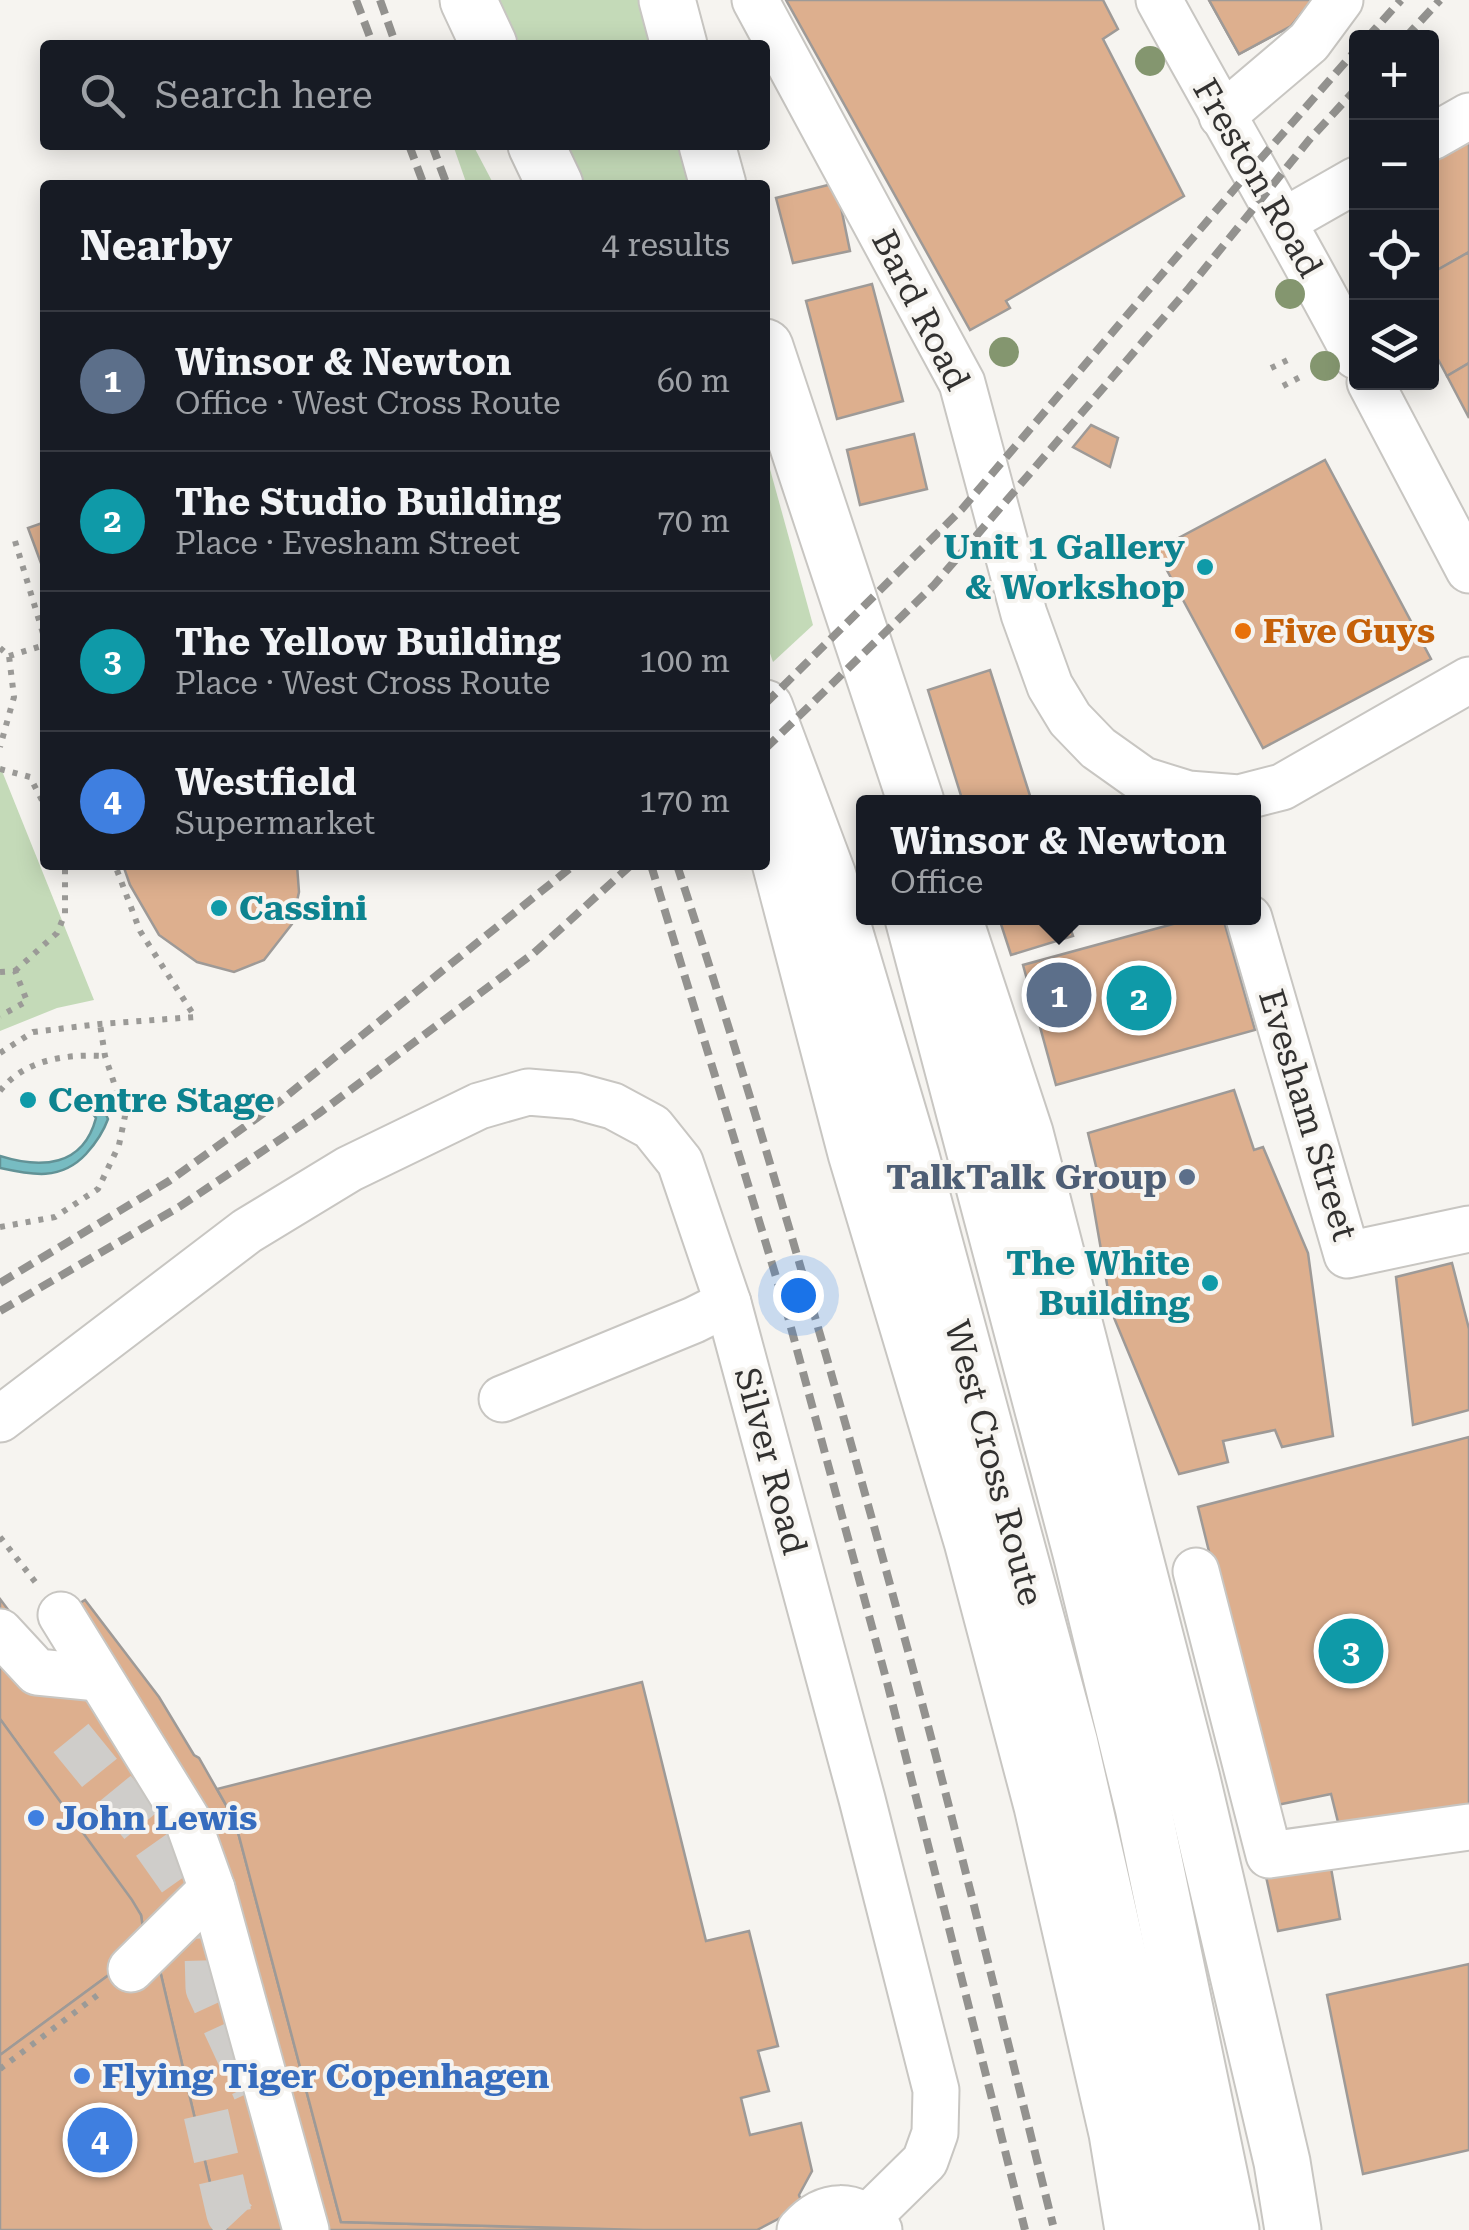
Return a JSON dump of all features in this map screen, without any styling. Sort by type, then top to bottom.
[{"type":"highway","points":[[468,0],[488,40]]},
{"type":"highway","points":[[667,0],[678,40]]},
{"type":"highway","points":[[538,150],[553,180]]},
{"type":"highway","points":[[708,150],[717,180]]},
{"type":"highway","points":[[770,362],[914,795]]},
{"type":"highway","points":[[770,375],[881,795]]},
{"type":"highway","name":"West Cross Route","points":[[770,721],[828,876],[921,1194],[1070,1744],[1181,2230]]},
{"type":"highway","points":[[770,825],[856,1153],[972,1542],[1042,1806],[1117,2133],[1132,2230]]},
{"type":"highway","name":"West Cross Route","points":[[915,925],[1081,1554],[1143,1807],[1231,2230]]},
{"type":"highway","points":[[956,925],[1026,1133],[1192,1780],[1282,2162],[1294,2230]]},
{"type":"street","name":"Bard Road","points":[[755,0],[962,383],[1024,614],[1050,686],[1070,719],[1098,748],[1143,780],[1193,795]]},
{"type":"street","name":"Freston Road","points":[[1159,0],[1349,343]]},
{"type":"street","points":[[1222,116],[1309,42],[1340,0]]},
{"type":"street","points":[[1439,134],[1469,116]]},
{"type":"street","points":[[1284,221],[1349,184]]},
{"type":"street","points":[[1374,390],[1469,570]]},
{"type":"street","name":"Bard Road","points":[[1250,795],[1282,786],[1469,680]]},
{"type":"street","name":"Evesham Street","points":[[1251,925],[1347,1256],[1469,1229]]},
{"type":"street","name":"Silver Road","points":[[0,1418],[247,1231],[348,1168],[478,1106],[528,1092],[576,1096],[612,1106],[652,1127],[680,1162],[728,1303],[936,2090],[935,2133],[925,2161],[874,2224]]},
{"type":"street","points":[[502,1399],[728,1303]]},
{"type":"street","points":[[1196,1571],[1269,1855],[1469,1827]]},
{"type":"street","points":[[61,1615],[187,1819],[212,1889],[306,2230]]},
{"type":"street","points":[[0,1632],[37,1672],[98,1678]]},
{"type":"street","points":[[131,1970],[212,1889]]},
{"type":"street","points":[[800,2230],[824,2211],[839,2208],[854,2210],[874,2224]]},
{"type":"path","points":[[1271,368],[1294,356]]},
{"type":"path","points":[[1283,386],[1304,375]]},
{"type":"path","points":[[15,541],[40,626]]},
{"type":"path","points":[[9,656],[40,645]]},
{"type":"path","points":[[0,648],[9,656],[14,697],[0,747]]},
{"type":"path","points":[[0,769],[30,778],[40,797]]},
{"type":"path","points":[[0,972],[16,971],[57,933],[65,914],[65,870]]},
{"type":"path","points":[[0,1053],[33,1032],[195,1018],[140,930],[117,870]]},
{"type":"path","points":[[0,1016],[27,1000],[16,971]]},
{"type":"path","points":[[0,1226],[55,1216],[98,1189],[118,1145],[125,1116],[105,1056],[100,1024]]},
{"type":"path","points":[[0,1091],[10,1078],[46,1060],[74,1054],[105,1056]]},
{"type":"path","points":[[0,1538],[61,1615]]},
{"type":"path","points":[[0,2069],[131,1970]]},
{"type":"green space","points":[[499,0],[643,0],[653,40],[518,40]]},
{"type":"green space","points":[[455,150],[476,150],[491,180],[465,180]]},
{"type":"green space","points":[[568,150],[682,150],[691,180],[582,180]]},
{"type":"green space","points":[[770,469],[813,625],[773,662],[770,653]]},
{"type":"green space","points":[[0,766],[94,1000],[57,1008],[0,1031]]},
{"type":"water","points":[[102,1106],[108,1119],[101,1134],[86,1154],[67,1169],[46,1174],[0,1168],[0,1156],[45,1163],[71,1155],[90,1134],[96,1118],[88,1107]]},
{"type":"building","points":[[786,0],[1103,0],[1118,29],[1103,39],[1184,196],[1006,301],[1010,308],[970,330]]},
{"type":"building","points":[[1209,0],[1312,0],[1291,26],[1239,54]]},
{"type":"building","points":[[1209,0],[1312,0],[1291,26],[1239,54]]},
{"type":"building","points":[[1469,135],[1469,252],[1439,269],[1439,210],[1439,151]]},
{"type":"building","points":[[836,183],[850,251],[793,263],[776,198]]},
{"type":"building","points":[[1469,252],[1469,363],[1447,376],[1439,361],[1439,269]]},
{"type":"building","points":[[872,284],[903,401],[837,419],[806,301]]},
{"type":"building","points":[[1469,363],[1469,418],[1447,376]]},
{"type":"building","points":[[1091,425],[1118,438],[1110,467],[1073,447]]},
{"type":"building","points":[[914,434],[927,489],[860,505],[847,450]]},
{"type":"building","points":[[1325,460],[1431,659],[1263,748],[1156,550]]},
{"type":"building","points":[[40,524],[40,560],[28,528]]},
{"type":"building","points":[[990,670],[1030,795],[961,795],[928,690]]},
{"type":"building","name":"Cassini","points":[[125,870],[297,870],[299,892],[292,924],[264,960],[234,972],[197,962],[159,935]]},
{"type":"building","points":[[1001,925],[1069,925],[1073,936],[1011,955]]},
{"type":"building","points":[[1169,925],[1225,925],[1255,1030],[1056,1085],[1023,965]]},
{"type":"building","name":"The White Building","points":[[1234,1090],[1254,1150],[1263,1147],[1308,1253],[1333,1436],[1282,1447],[1275,1430],[1223,1441],[1228,1462],[1179,1474],[1112,1313],[1091,1192],[1101,1187],[1088,1133]]},
{"type":"building","points":[[1452,1263],[1469,1329],[1469,1410],[1413,1425],[1396,1277]]},
{"type":"building","points":[[1469,1437],[1469,1805],[1342,1838],[1331,1794],[1272,1806],[1198,1507]]},
{"type":"building","points":[[0,1599],[45,1659],[82,1666],[54,1619],[85,1600],[159,1697],[235,1821],[341,2222],[643,2230],[228,2230],[220,2225],[158,1962],[141,1915],[0,1719]]},
{"type":"building","points":[[642,1682],[706,1941],[749,1931],[778,2046],[758,2051],[769,2091],[741,2098],[750,2135],[801,2123],[812,2171],[799,2195],[803,2206],[757,2230],[341,2222],[235,1821],[217,1789]]},
{"type":"building","name":"John Lewis","points":[[0,1719],[132,1900],[143,1928],[125,1963],[0,2055]]},
{"type":"building","points":[[1331,1868],[1340,1919],[1278,1931],[1265,1872]]},
{"type":"building","points":[[158,1962],[220,2225],[228,2230],[0,2230],[0,2055],[125,1963]]},
{"type":"building","points":[[1469,1964],[1469,2150],[1363,2174],[1327,1995]]},
{"type":"tunnel","points":[[71,1738],[142,1825],[206,1916],[208,1988],[255,2090]]},
{"type":"tunnel","points":[[206,2114],[229,2214],[244,2230]]},
{"type":"railway","points":[[356,0],[371,40]]},
{"type":"railway","points":[[380,0],[394,40]]},
{"type":"railway","points":[[1374,30],[1401,0]]},
{"type":"railway","points":[[1412,30],[1440,0]]},
{"type":"railway","points":[[770,699],[962,509],[1349,58]]},
{"type":"railway","points":[[770,744],[934,585],[1349,97]]},
{"type":"railway","points":[[411,150],[422,180]]},
{"type":"railway","points":[[434,150],[445,180]]},
{"type":"railway","points":[[0,1283],[169,1181],[279,1102],[568,870]]},
{"type":"railway","points":[[0,1311],[179,1207],[318,1114],[534,953],[625,870]]},
{"type":"railway","points":[[653,870],[787,1313],[888,1686],[1025,2230]]},
{"type":"railway","points":[[679,870],[768,1157],[880,1549],[1053,2225]]},
{"type":"place","name":"Unit 1 Gallery & Workshop","points":[[1205,567]]},
{"type":"place","name":"Five Guys","points":[[1243,631]]},
{"type":"place","name":"Cassini","points":[[219,908]]},
{"type":"place","name":"Winsor & Newton","points":[[1059,995]]},
{"type":"place","name":"The Studio Building","points":[[1139,998]]},
{"type":"place","name":"Centre Stage","points":[[28,1100]]},
{"type":"place","name":"TalkTalk Group","points":[[1187,1177]]},
{"type":"place","name":"The White Building","points":[[1210,1283]]},
{"type":"place","name":"The Yellow Building","points":[[1351,1651]]},
{"type":"place","name":"John Lewis","points":[[36,1818]]},
{"type":"place","name":"Flying Tiger Copenhagen","points":[[82,2076]]},
{"type":"place","name":"Westfield","points":[[100,2140]]}]
